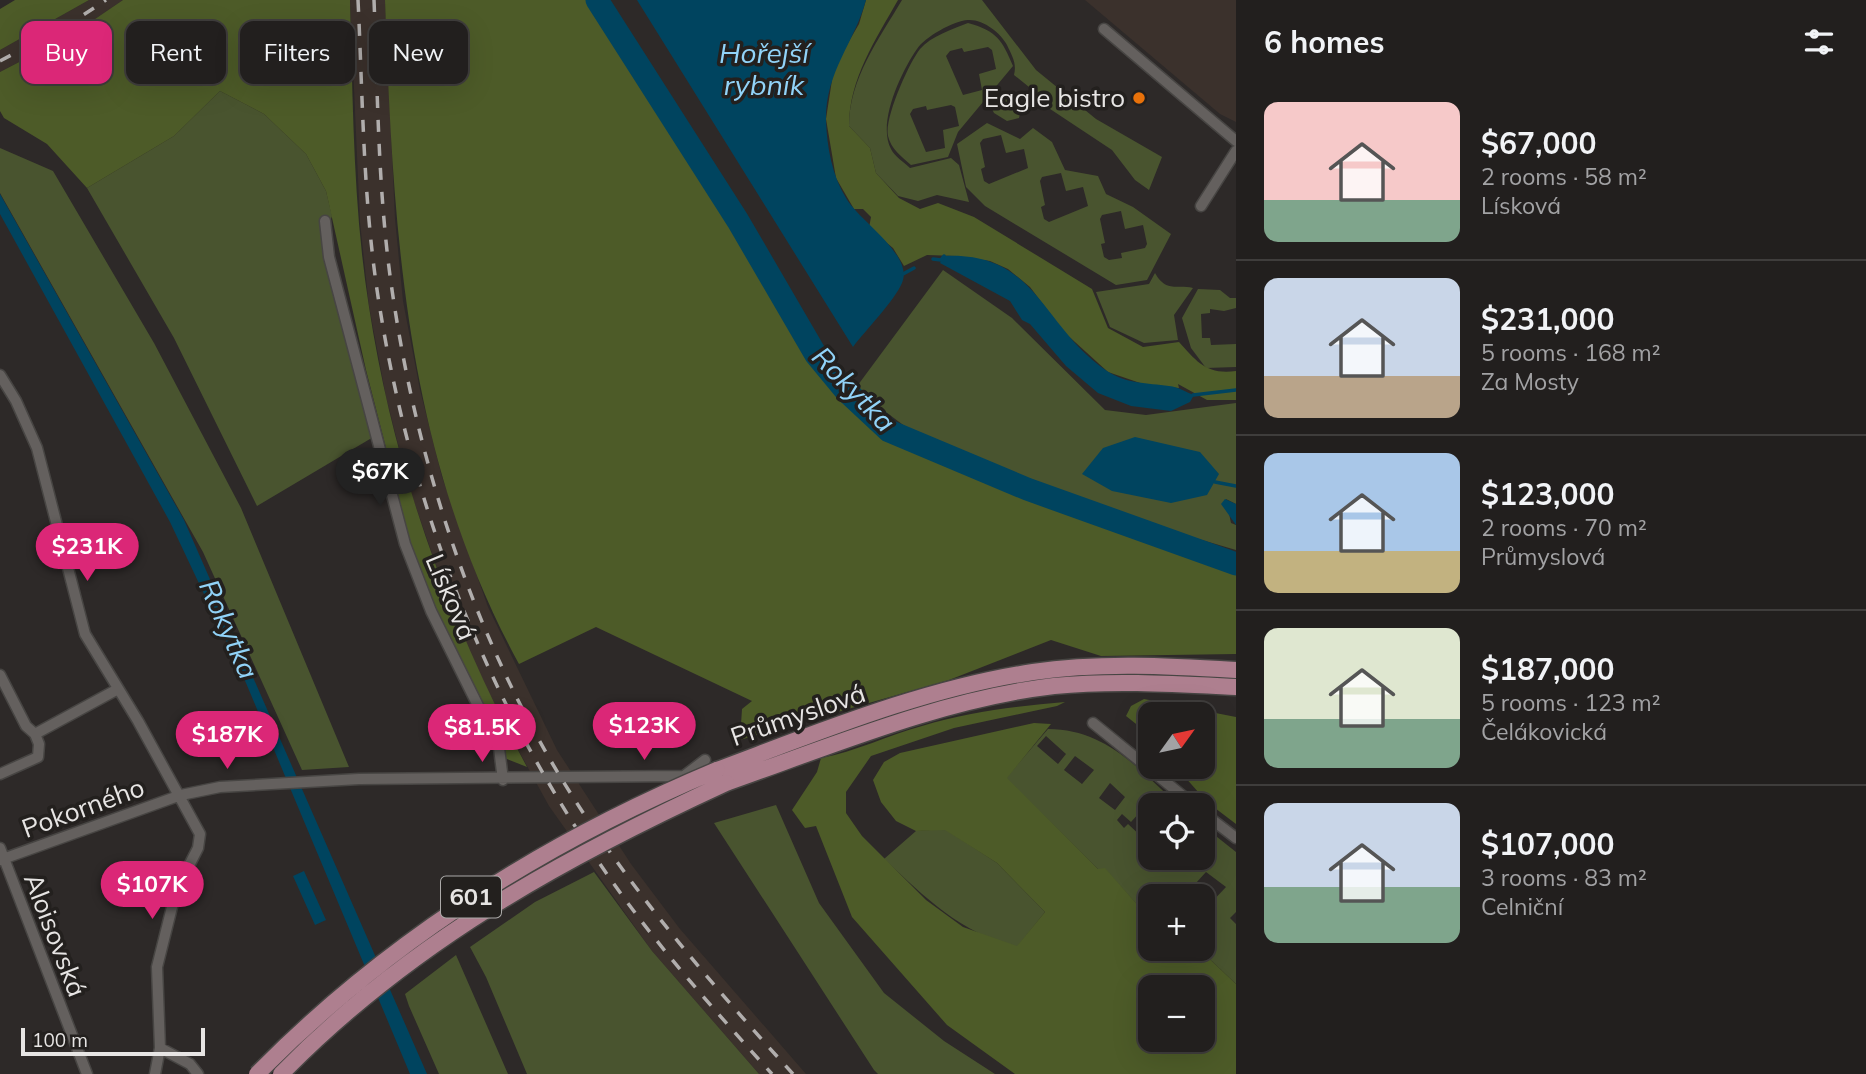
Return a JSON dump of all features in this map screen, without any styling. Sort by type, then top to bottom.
[{"type":"main road","name":"Průmyslová","points":[[257,1074],[354,985],[480,891],[554,848],[670,789],[900,706],[1016,675],[1064,668],[1128,666],[1236,670]]},
{"type":"main road","name":"Průmyslová","points":[[281,1074],[311,1045],[411,962],[494,902],[716,771],[1023,691],[1105,683],[1236,687]]},
{"type":"street","points":[[1104,29],[1236,141]]},
{"type":"street","points":[[1201,206],[1236,151]]},
{"type":"street","name":"Lísková","points":[[325,221],[329,257],[405,544],[431,611],[499,748],[503,780]]},
{"type":"street","points":[[0,374],[16,401],[37,448],[85,634],[181,795],[200,834],[198,848],[176,891],[157,967],[160,1048],[155,1074]]},
{"type":"street","points":[[0,675],[26,726],[39,744],[38,757],[0,774]]},
{"type":"street","points":[[34,734],[118,689]]},
{"type":"street","points":[[1093,723],[1179,793]]},
{"type":"street","name":"Pokorného","points":[[1,856],[181,795],[220,787],[310,781],[606,779],[684,776],[716,771]]},
{"type":"street","points":[[1215,822],[1236,838]]},
{"type":"street","name":"Aloisovská","points":[[1,856],[87,1074]]},
{"type":"street","points":[[160,1048],[190,1064],[198,1074]]},
{"type":"shaded area","points":[[89,0],[123,0],[92,21],[52,21]]},
{"type":"shaded area","points":[[350,0],[385,0],[386,21],[369,21],[369,84],[389,84],[395,219],[403,301],[420,390],[442,477],[488,607],[557,750],[631,864],[680,929],[806,1074],[759,1074],[652,951],[549,806],[499,715],[455,620],[409,487],[386,397],[369,306],[360,222],[354,84],[355,21],[351,21]]},
{"type":"shaded area","points":[[1085,0],[1236,0],[1236,122],[1220,114]]},
{"type":"shaded area","points":[[21,38],[21,61],[0,72],[0,50]]},
{"type":"green space","points":[[15,0],[89,0],[52,21],[21,21],[21,38],[0,50],[0,9]]},
{"type":"green space","points":[[123,0],[350,0],[351,21],[240,21],[240,84],[353,84],[364,269],[380,368],[393,427],[409,486],[449,601],[527,767],[502,757],[478,711],[414,557],[366,370],[326,191],[306,154],[264,114],[220,91],[174,136],[87,188],[47,144],[4,118],[0,111],[0,72],[21,61],[21,84],[112,84],[112,21],[92,21]]},
{"type":"green space","points":[[385,0],[590,0],[830,387],[890,440],[1079,518],[1182,555],[1236,559],[1236,654],[1101,656],[1051,640],[949,680],[740,740],[742,709],[752,701],[596,627],[519,664],[481,585],[451,505],[429,423],[412,341],[393,172],[388,84],[468,84],[468,21],[386,21]]},
{"type":"green space","points":[[866,0],[898,0],[865,60],[854,92],[849,126],[870,148],[876,173],[899,198],[920,209],[938,203],[974,217],[1092,289],[1108,328],[1143,347],[1179,342],[1203,366],[1217,371],[1236,371],[1236,400],[1207,400],[1178,384],[1179,388],[1146,385],[1108,372],[1064,332],[1030,287],[1008,269],[990,261],[927,255],[904,266],[893,248],[869,228],[871,217],[863,209],[854,209],[836,178],[826,119],[834,67],[859,24]]},
{"type":"green space","points":[[902,0],[982,0],[1036,70],[1096,119],[1162,157],[1149,190],[1135,180],[1112,150],[1035,99],[1029,87],[1014,75],[1014,60],[1000,36],[985,24],[968,20],[940,30],[917,49],[893,98],[887,138],[897,157],[910,168],[951,158],[959,165],[969,202],[937,195],[918,201],[898,196],[876,173],[870,148],[849,126],[850,109],[860,76]]},
{"type":"green space","points":[[968,23],[992,33],[1002,43],[1013,66],[958,132],[948,157],[911,165],[889,141],[888,128],[893,104],[920,49],[936,37]],"holes":[[[988,47],[992,50],[996,69],[979,74],[982,90],[963,95],[946,56],[950,51],[962,48],[964,52]],[[951,105],[955,107],[959,126],[943,130],[945,148],[926,152],[910,114],[913,109],[926,106],[927,110]]]},
{"type":"green space","points":[[220,91],[264,114],[306,154],[326,191],[332,216],[322,247],[375,436],[257,506],[174,338],[87,188],[174,136]]},
{"type":"green space","points":[[1009,96],[1020,114],[1019,118],[1007,121],[994,113],[991,107],[997,99]]},
{"type":"green space","points":[[987,123],[1020,139],[1033,128],[1052,142],[1065,170],[1098,176],[1106,194],[1133,207],[1171,234],[1147,280],[1116,285],[985,206],[966,187],[957,144]],"holes":[[[1001,135],[1006,153],[1024,149],[1028,168],[989,184],[984,181],[981,169],[985,167],[980,143],[983,139]],[[1061,173],[1066,191],[1083,187],[1088,206],[1049,222],[1044,219],[1041,207],[1045,205],[1040,181],[1042,177]],[[1121,211],[1125,229],[1143,225],[1147,244],[1145,248],[1121,253],[1122,258],[1109,260],[1104,257],[1101,244],[1105,243],[1100,219],[1102,215]]]},
{"type":"green space","points":[[0,148],[53,171],[154,343],[241,508],[349,767],[302,770],[203,552],[0,193]]},
{"type":"green space","points":[[943,270],[1012,318],[1105,410],[1146,415],[1236,403],[1236,504],[1226,499],[1231,523],[1236,525],[1236,550],[1127,518],[918,436],[855,389]]},
{"type":"green space","points":[[1155,273],[1168,285],[1193,288],[1174,315],[1178,340],[1144,343],[1110,327],[1096,292],[1149,284]]},
{"type":"green space","points":[[1198,289],[1220,290],[1230,298],[1236,298],[1236,308],[1224,311],[1210,309],[1210,313],[1201,314],[1202,338],[1210,338],[1211,345],[1236,344],[1236,367],[1206,368],[1191,348],[1182,318]]},
{"type":"green space","points":[[1144,699],[1159,702],[1138,702]]},
{"type":"green space","points":[[1065,702],[954,728],[871,756],[846,792],[846,813],[862,836],[926,900],[963,927],[1017,946],[1045,912],[997,863],[945,830],[916,831],[896,821],[881,802],[873,780],[884,762],[900,753],[1034,723],[1051,724],[1007,778],[1098,869],[1105,868],[1138,905],[1138,961],[1212,961],[1236,984],[1236,1074],[1015,1074],[947,1025],[852,917],[816,826],[805,828],[792,810],[817,772],[821,758],[940,721],[993,710]]},
{"type":"green space","points":[[1138,702],[1138,726],[1126,716],[1131,706]]},
{"type":"green space","points":[[1215,713],[1236,717],[1236,824],[1215,808],[1215,793],[1199,793],[1187,779],[1215,779]]},
{"type":"green space","points":[[1048,729],[1068,731],[1104,743],[1138,768],[1138,779],[1150,779],[1165,793],[1138,793],[1138,814],[1131,822],[1122,814],[1117,820],[1124,828],[1128,824],[1138,833],[1138,870],[1215,870],[1215,835],[1236,852],[1236,912],[1230,918],[1236,924],[1236,984],[1212,961],[1215,961],[1215,899],[1226,887],[1206,872],[1197,884],[1138,884],[1138,906],[1105,869],[1098,869],[1006,778]],"holes":[[[1046,736],[1066,754],[1058,764],[1037,746]],[[1075,756],[1094,770],[1082,784],[1064,770]],[[1110,783],[1125,797],[1115,810],[1099,798]]]},
{"type":"green space","points":[[776,805],[819,903],[884,993],[944,1041],[995,1074],[878,1074],[874,1070],[714,823]]},
{"type":"green space","points":[[945,829],[997,863],[1045,912],[1017,947],[978,933],[961,923],[929,900],[884,859],[916,831]]},
{"type":"green space","points":[[594,872],[652,951],[759,1074],[527,1074],[486,977],[470,947],[535,902]]},
{"type":"green space","points":[[456,955],[508,1074],[439,1074],[409,1006],[405,994]]},
{"type":"water","name":"Hořejší rybník","points":[[637,0],[866,0],[830,88],[826,121],[828,141],[831,161],[846,198],[893,250],[904,272],[902,283],[893,298],[853,347]]},
{"type":"water","points":[[0,194],[184,520],[427,1074],[410,1074],[246,683],[170,522],[0,214]]},
{"type":"water","points":[[944,256],[975,258],[1000,266],[1020,279],[1085,354],[1107,371],[1130,381],[1179,388],[1194,395],[1190,402],[1171,411],[1131,406],[1098,393],[1066,366],[1030,324],[1022,320],[1010,301],[940,263]]},
{"type":"water","points":[[1135,437],[1200,452],[1219,474],[1207,495],[1171,503],[1112,491],[1082,474],[1103,448]]},
{"type":"water","points":[[1225,499],[1236,504],[1236,525],[1221,504]]},
{"type":"water","points":[[304,871],[326,920],[315,925],[293,876]]},
{"type":"waterway","name":"Rokytka","points":[[597,0],[738,221],[816,355],[845,390],[889,431],[1027,489],[1236,564]]},
{"type":"waterway","points":[[933,259],[941,260],[944,256]]},
{"type":"waterway","points":[[903,274],[914,268]]},
{"type":"waterway","points":[[1193,395],[1236,390]]},
{"type":"waterway","points":[[1215,482],[1236,486]]},
{"type":"railway","points":[[0,61],[68,25],[106,0]]},
{"type":"railway","points":[[358,0],[367,193],[380,309],[394,385],[413,460],[435,534],[462,606],[527,745],[566,812],[609,877],[667,953],[772,1074]]},
{"type":"railway","points":[[374,0],[382,190],[394,303],[420,431],[457,558],[508,679],[571,794],[648,904],[733,1007],[793,1074]]},
{"type":"place","name":"Eagle bistro","points":[[1139,98]]}]
